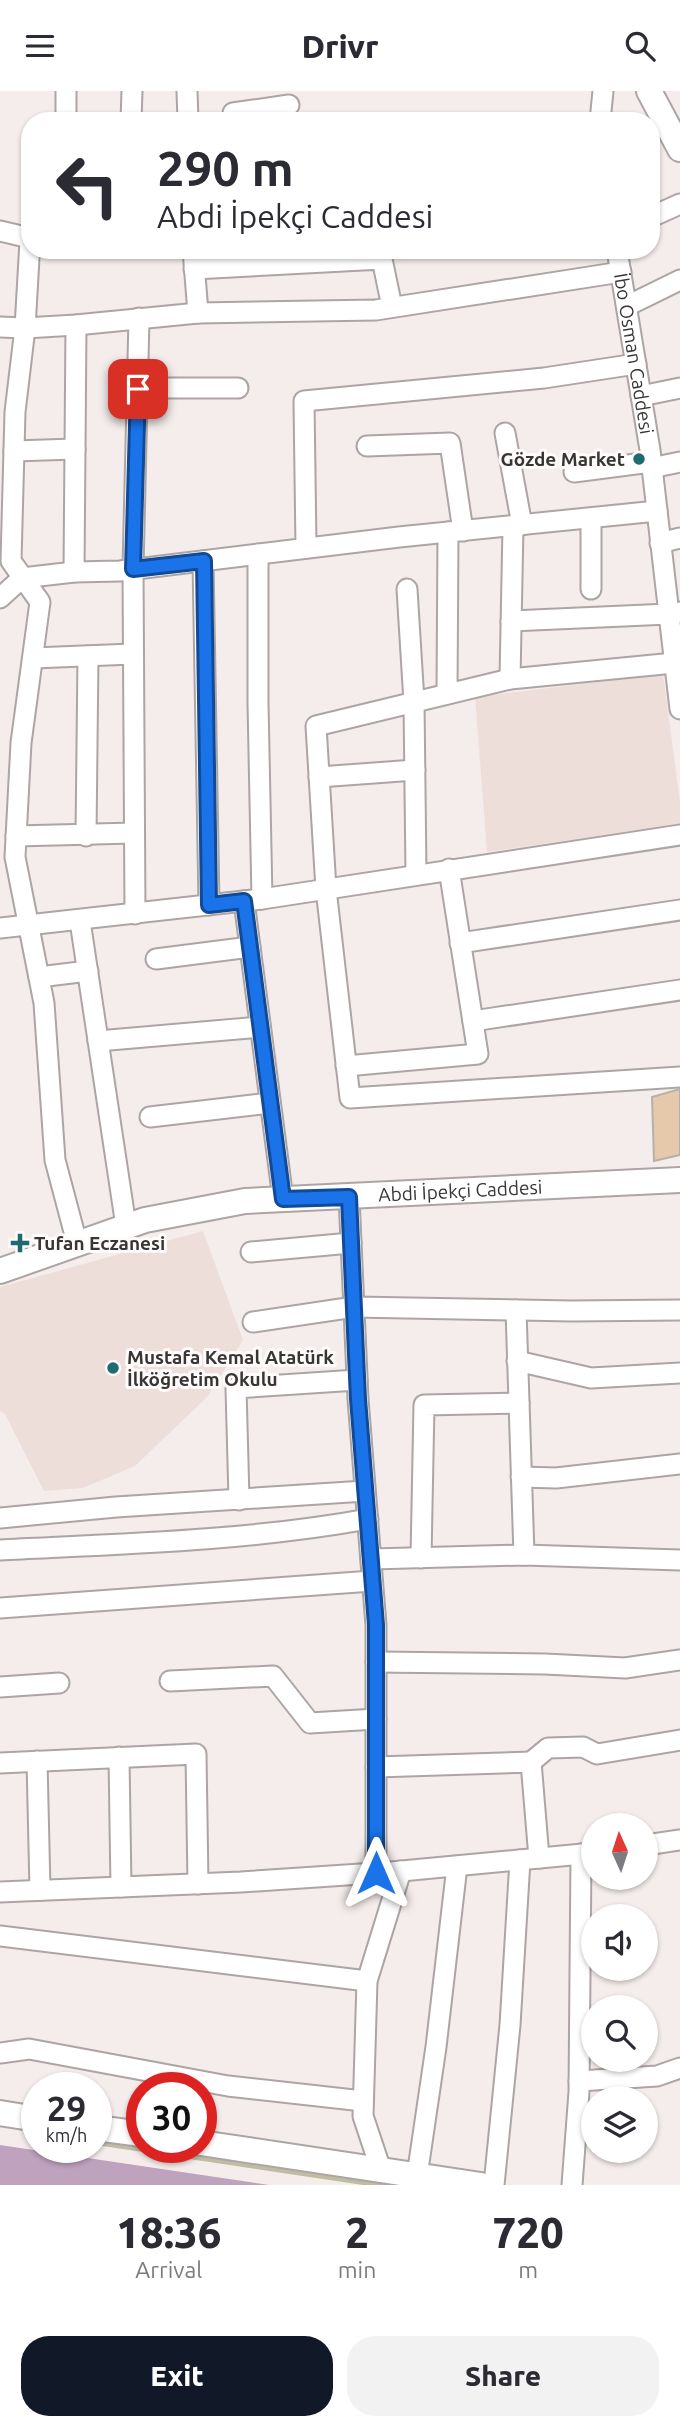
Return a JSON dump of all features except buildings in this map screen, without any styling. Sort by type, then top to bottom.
[{"type":"main road","points":[[649,91],[680,149]]},
{"type":"main road","name":"Abdi İpekçi Caddesi","points":[[0,1271],[145,1220],[246,1201],[680,1180]]},
{"type":"main road","points":[[0,2113],[21,2116]]},
{"type":"main road","points":[[217,2145],[481,2185]]},
{"type":"street","points":[[66,91],[66,112]]},
{"type":"street","points":[[131,112],[132,91]]},
{"type":"street","points":[[187,91],[188,112]]},
{"type":"street","points":[[601,112],[603,91]]},
{"type":"street","points":[[241,112],[289,106]]},
{"type":"street","points":[[660,213],[680,204]]},
{"type":"street","points":[[0,232],[21,237]]},
{"type":"street","points":[[29,259],[25,328],[8,411],[6,537],[11,561],[40,602],[21,743],[16,836],[8,858],[29,927],[44,1003],[55,1160],[77,1244]]},
{"type":"street","points":[[198,313],[193,260],[382,259],[391,307]]},
{"type":"street","name":"İbo Osman Caddesi","points":[[619,259],[641,396],[660,543],[674,613],[674,663],[680,704]]},
{"type":"street","points":[[0,327],[76,325],[198,313],[376,310],[621,272]]},
{"type":"street","points":[[627,306],[680,280]]},
{"type":"street","points":[[135,914],[133,569],[139,318]]},
{"type":"street","points":[[74,572],[76,325]]},
{"type":"street","points":[[306,548],[304,401],[544,378],[636,364]]},
{"type":"street","points":[[138,389],[238,388]]},
{"type":"street","points":[[641,396],[680,388]]},
{"type":"street","points":[[505,432],[517,525],[510,679]]},
{"type":"street","points":[[367,446],[450,443],[456,531],[447,694]]},
{"type":"street","points":[[9,464],[75,449]]},
{"type":"street","points":[[574,471],[680,462]]},
{"type":"street","points":[[0,598],[22,578],[133,569],[456,531],[657,511]]},
{"type":"street","points":[[591,518],[591,589]]},
{"type":"street","points":[[660,543],[680,538]]},
{"type":"street","points":[[258,554],[258,703],[250,947],[283,1199]]},
{"type":"street","points":[[204,561],[209,905]]},
{"type":"street","points":[[407,589],[414,702],[416,874]]},
{"type":"street","points":[[511,621],[674,613]]},
{"type":"street","points":[[33,658],[133,654]]},
{"type":"street","points":[[86,836],[88,656]]},
{"type":"street","points":[[674,663],[510,679],[316,726],[326,889],[350,1098],[680,1077]]},
{"type":"street","points":[[319,777],[415,770]]},
{"type":"street","points":[[16,836],[134,833]]},
{"type":"street","points":[[0,928],[29,927],[253,900],[680,835]]},
{"type":"street","points":[[346,1066],[478,1054],[449,869]]},
{"type":"street","points":[[460,943],[680,910]]},
{"type":"street","points":[[80,921],[126,1226]]},
{"type":"street","points":[[156,959],[250,947]]},
{"type":"street","points":[[39,977],[88,971]]},
{"type":"street","points":[[472,1021],[680,990]]},
{"type":"street","points":[[98,1041],[260,1027]]},
{"type":"street","points":[[150,1117],[270,1103]]},
{"type":"street","points":[[349,1197],[357,1380],[376,1662],[376,1873]]},
{"type":"street","points":[[251,1252],[351,1243]]},
{"type":"street","points":[[253,1322],[354,1307],[680,1310]]},
{"type":"street","points":[[516,1310],[524,1555]]},
{"type":"street","points":[[517,1361],[592,1378],[680,1373]]},
{"type":"street","points":[[239,1500],[236,1388],[357,1380]]},
{"type":"street","points":[[421,1557],[424,1405],[519,1403]]},
{"type":"street","points":[[521,1477],[556,1478],[680,1464]]},
{"type":"street","points":[[0,1518],[116,1507],[365,1491]]},
{"type":"street","points":[[0,1550],[155,1542],[324,1527],[368,1519]]},
{"type":"street","points":[[371,1559],[524,1555],[680,1560]]},
{"type":"street","points":[[0,1608],[372,1581]]},
{"type":"street","points":[[376,1662],[625,1668],[680,1660]]},
{"type":"street","points":[[170,1681],[273,1676],[310,1723],[376,1719]]},
{"type":"street","points":[[0,1687],[59,1683]]},
{"type":"street","points":[[376,1767],[531,1762],[548,1748],[583,1747],[597,1754],[680,1740]]},
{"type":"street","points":[[0,1763],[196,1754],[198,1884]]},
{"type":"street","points":[[119,1757],[121,1887]]},
{"type":"street","points":[[37,1761],[40,1890]]},
{"type":"street","points":[[495,2185],[529,1859],[531,1762]]},
{"type":"street","points":[[658,1843],[680,1840]]},
{"type":"street","points":[[0,1892],[376,1873],[581,1855]]},
{"type":"street","points":[[417,2176],[436,2047],[457,1866]]},
{"type":"street","points":[[381,2170],[363,2116],[367,1981],[401,1871]]},
{"type":"street","points":[[572,2185],[579,2081],[586,1890]]},
{"type":"street","points":[[0,1936],[367,1981]]},
{"type":"street","points":[[0,2053],[29,2049],[228,2086],[363,2101]]},
{"type":"street","points":[[579,2081],[657,2076],[680,2068]]},
{"type":"shaded area","points":[[663,674],[680,802],[680,824],[487,852],[475,697]]},
{"type":"shaded area","name":"Mustafa Kemal Atatürk İlköğretim Okulu","points":[[203,1231],[243,1340],[208,1396],[135,1466],[83,1488],[44,1491],[5,1414],[0,1411],[0,1287]]},
{"type":"shaded area","points":[[112,2140],[126,2143],[126,2149],[112,2147]]},
{"type":"shaded area","points":[[0,2145],[21,2148],[21,2163],[112,2162],[269,2185],[0,2185]]},
{"type":"shaded area","points":[[217,2158],[401,2185],[363,2185],[216,2163]]},
{"type":"place","name":"Gözde Market","points":[[639,459]]},
{"type":"place","name":"Tufan Eczanesi","points":[[20,1243]]},
{"type":"place","name":"Mustafa Kemal Atatürk İlköğretim Okulu","points":[[113,1368]]},
{"type":"route","points":[[138,389],[133,569],[204,561],[209,905],[244,901],[283,1199],[349,1197],[358,1399],[376,1625],[376,1873]]}]
